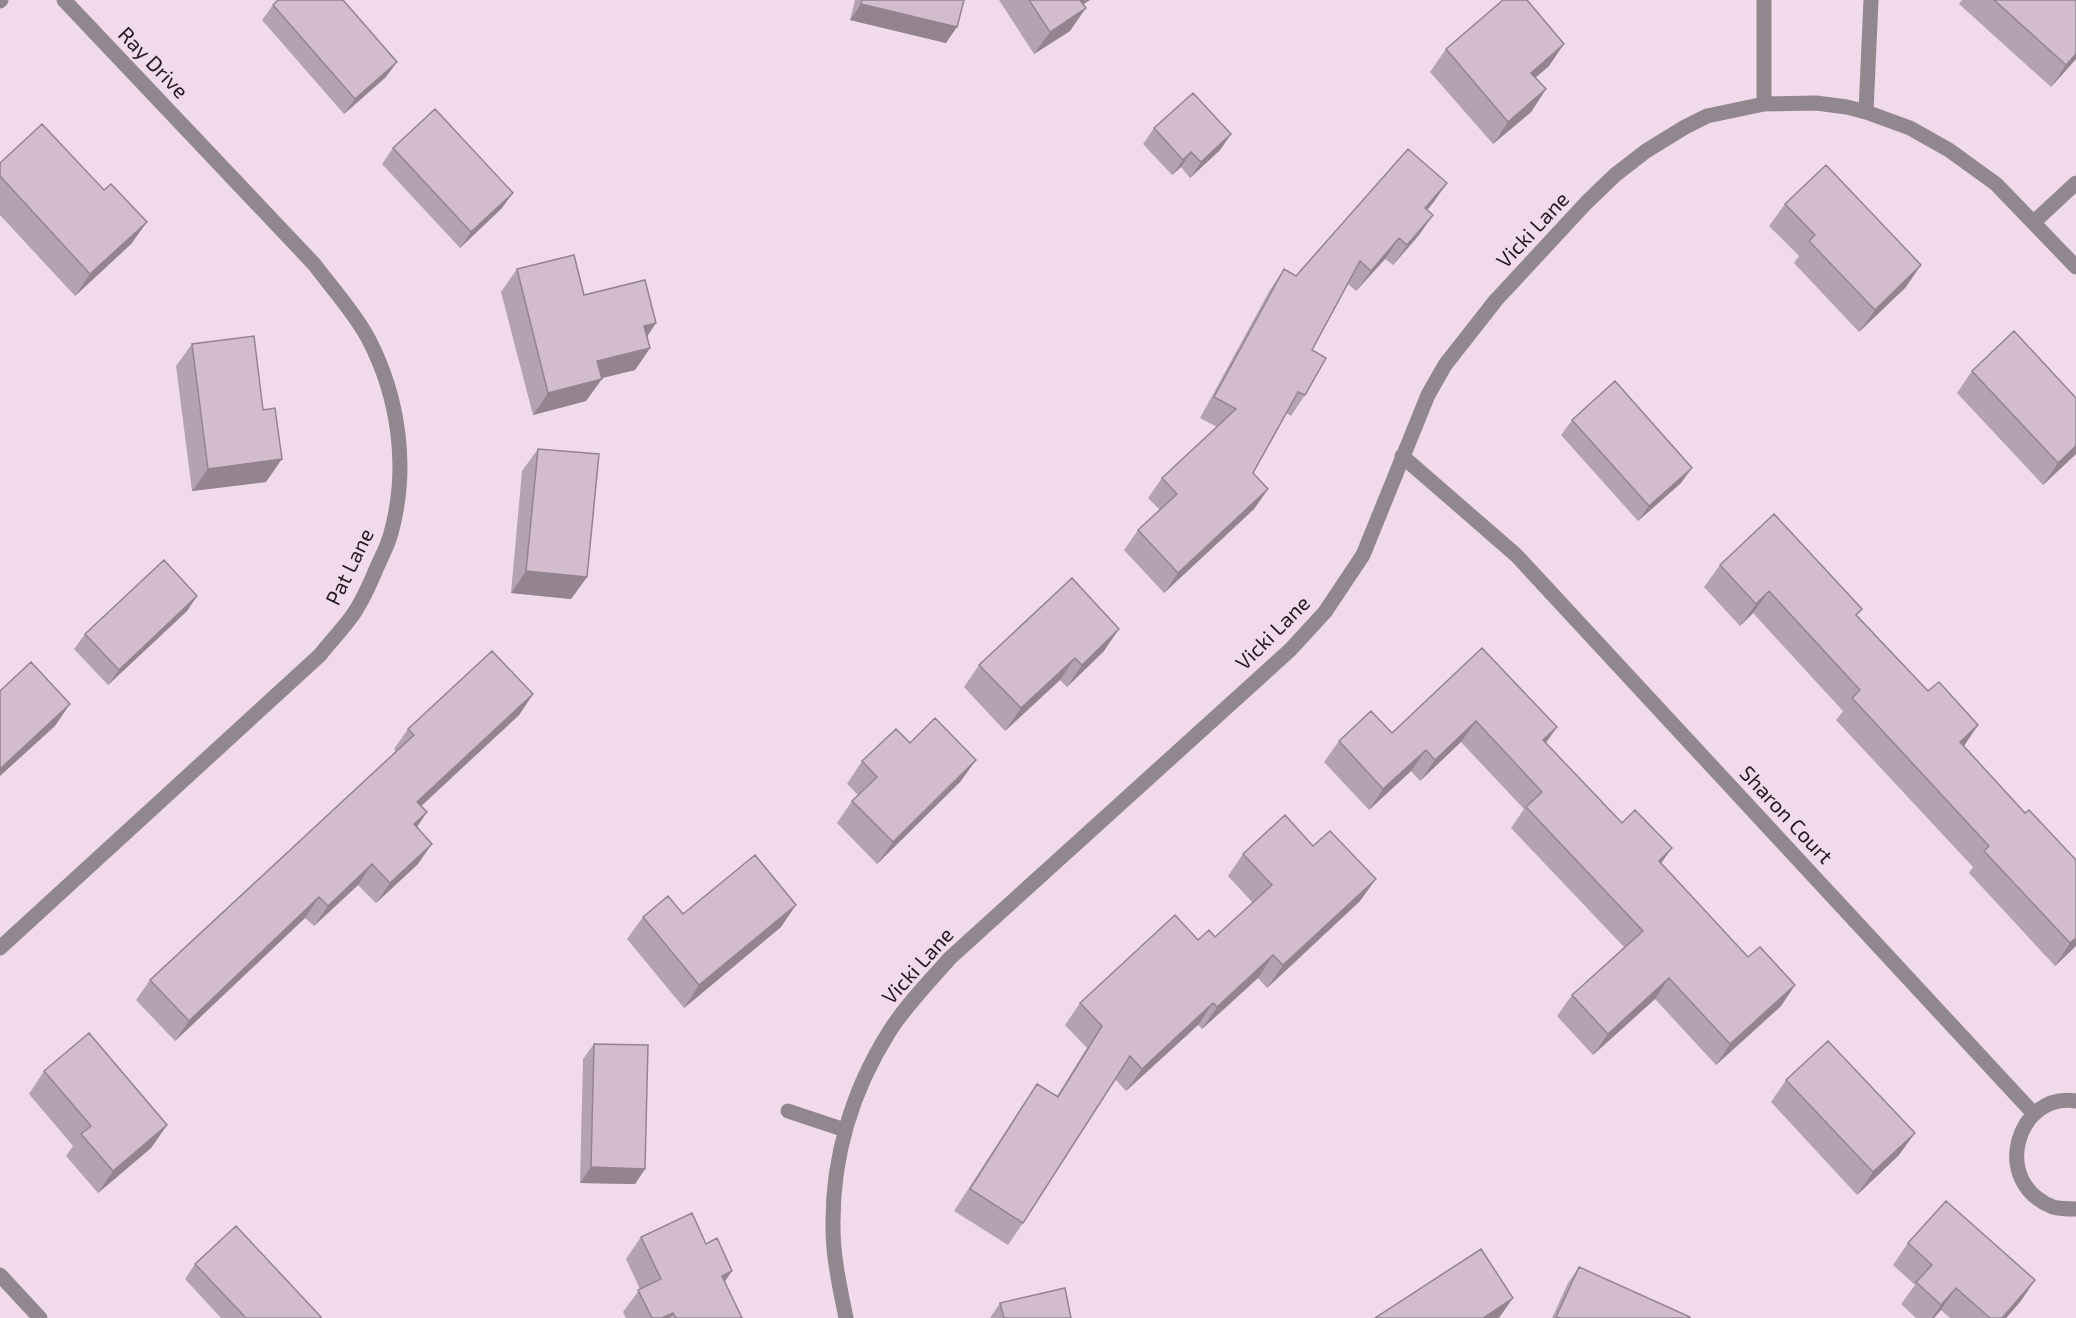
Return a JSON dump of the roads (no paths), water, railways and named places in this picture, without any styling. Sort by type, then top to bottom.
[{"type":"street","name":"Ray Drive","points":[[64,0],[187,129]]},
{"type":"street","points":[[1764,0],[1764,104]]},
{"type":"street","points":[[1866,112],[1871,0]]},
{"type":"street","name":"Vicki Lane","points":[[846,1318],[836,1268],[833,1228],[840,1151],[850,1112],[868,1068],[890,1030],[950,958],[1290,650],[1325,612],[1363,555],[1428,395],[1445,365],[1496,300],[1593,196],[1616,175],[1646,151],[1707,116],[1764,104],[1816,103],[1866,112],[1910,128],[1949,150],[1996,184],[2076,267]]},
{"type":"street","name":"Pat Lane","points":[[0,948],[320,655],[353,615],[391,535],[397,504],[400,465],[397,425],[388,383],[367,337],[314,264],[187,129]]},
{"type":"street","points":[[2034,222],[2076,183]]},
{"type":"street","name":"Sharon Court","points":[[1402,456],[1516,555],[2034,1114]]},
{"type":"street","points":[[2076,1101],[2051,1104],[2034,1114],[2020,1133],[2016,1156],[2020,1178],[2034,1196],[2054,1208],[2076,1209]]},
{"type":"street","points":[[788,1111],[845,1130]]},
{"type":"street","points":[[0,1275],[40,1318]]}]
